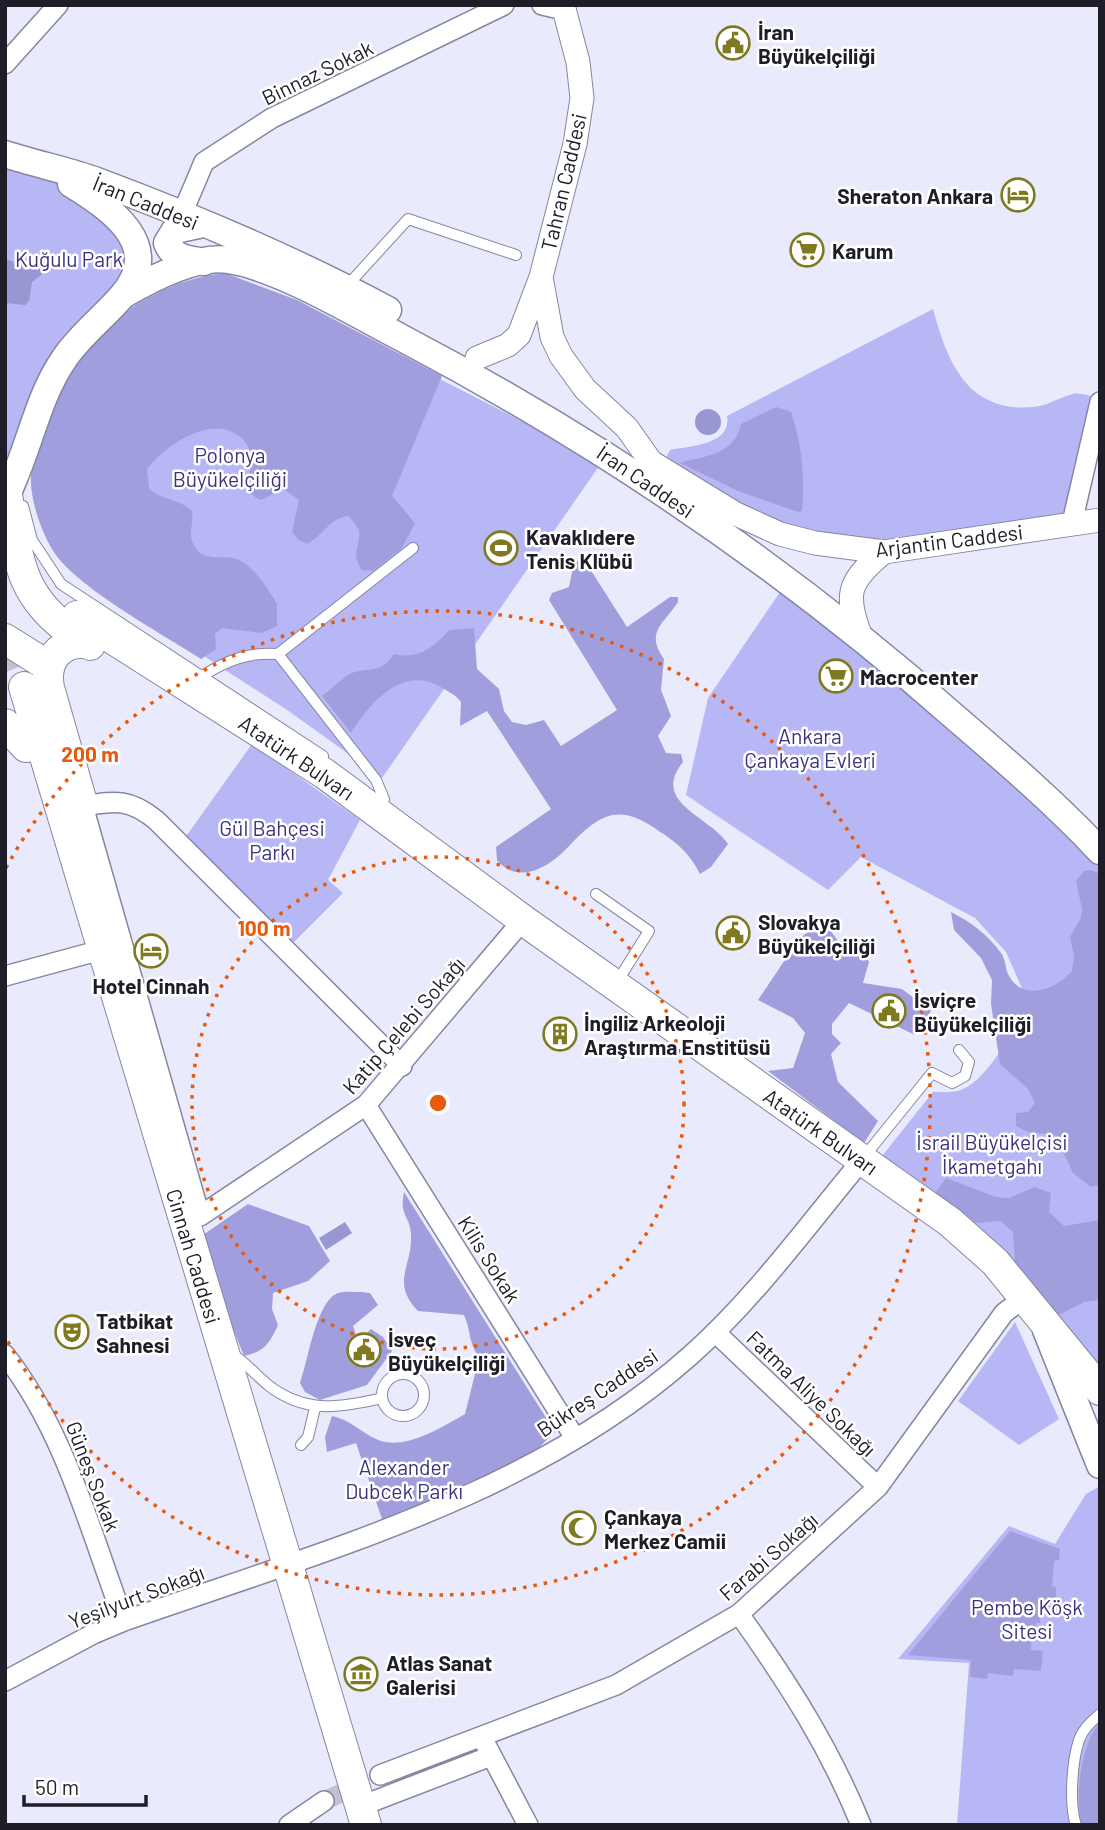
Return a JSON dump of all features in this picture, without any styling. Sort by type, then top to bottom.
[{"type":"main road","name":"İran Caddesi","points":[[5,154],[96,181],[193,219],[346,287],[477,358],[651,462]]},
{"type":"main road","points":[[8,493],[44,392],[75,344],[123,295],[135,270],[136,246],[131,234],[113,211],[53,170]]},
{"type":"main road","points":[[193,219],[176,230],[167,243],[172,252],[205,262]]},
{"type":"main road","name":"İran Caddesi","points":[[123,295],[161,275],[205,262],[227,259],[286,280],[461,369],[604,452],[781,574],[861,637],[1097,841]]},
{"type":"main road","name":"Atatürk Bulvarı","points":[[8,493],[16,553],[30,589],[47,614],[83,630],[326,774],[516,915],[972,1240],[1033,1307],[1100,1390]]},
{"type":"main road","points":[[83,630],[77,642],[64,646],[48,666],[49,688],[83,806]]},
{"type":"main road","points":[[5,639],[48,666]]},
{"type":"main road","name":"Cinnah Caddesi","points":[[15,689],[26,747],[139,1118],[148,1134],[159,1143]]},
{"type":"main road","name":"Cinnah Caddesi","points":[[15,689],[222,1347],[363,1816]]},
{"type":"main road","points":[[5,724],[26,747]]},
{"type":"main road","points":[[1033,1307],[1100,1465]]},
{"type":"street","points":[[5,64],[58,5]]},
{"type":"street","name":"Binnaz Sokak","points":[[193,219],[204,162],[272,118],[504,5]]},
{"type":"street","name":"Tahran Caddesi","points":[[477,358],[508,345],[519,335],[541,277],[578,132],[582,98],[578,62],[557,7]]},
{"type":"street","name":"Tahran Caddesi","points":[[541,277],[552,337],[561,356],[585,389],[627,428],[651,462]]},
{"type":"street","points":[[1072,523],[1100,402]]},
{"type":"street","name":"Arjantin Caddesi","points":[[651,462],[736,514],[780,534],[814,543],[884,552],[1100,520]]},
{"type":"street","points":[[861,637],[850,606],[851,589],[863,571],[884,552]]},
{"type":"street","points":[[83,806],[123,802],[134,804],[156,820],[402,1066]]},
{"type":"street","name":"Katip Çelebi Sokağı","points":[[83,806],[200,1216],[366,1105],[402,1066],[516,915]]},
{"type":"street","points":[[5,975],[90,953]]},
{"type":"street","name":"Kilis Sokak","points":[[366,1105],[575,1438]]},
{"type":"street","name":"Bükreş Caddesi","points":[[288,1563],[446,1505],[499,1481],[575,1438],[635,1398],[715,1332],[862,1160]]},
{"type":"street","name":"Farabi Sokağı","points":[[380,1775],[487,1747],[616,1685],[739,1614],[878,1487],[1004,1313],[1033,1307]]},
{"type":"street","name":"Fatma Aliye Sokağı","points":[[715,1332],[878,1487]]},
{"type":"street","name":"Güneş Sokak","points":[[9,1366],[51,1427],[124,1621]]},
{"type":"street","name":"Yeşilyurt Sokağı","points":[[5,1681],[93,1634],[124,1621],[288,1563]]},
{"type":"street","points":[[739,1614],[811,1719],[838,1768],[861,1825]]},
{"type":"street","points":[[363,1816],[487,1747],[528,1825]]},
{"type":"street","points":[[289,1825],[324,1801]]},
{"type":"lane","points":[[346,287],[408,219],[516,255]]},
{"type":"lane","points":[[8,493],[32,540],[61,584],[334,763]]},
{"type":"lane","points":[[202,676],[236,658],[260,653],[278,654],[413,548]]},
{"type":"lane","points":[[278,654],[376,780],[384,799]]},
{"type":"lane","points":[[364,785],[395,808]]},
{"type":"lane","points":[[470,867],[516,915]]},
{"type":"lane","points":[[596,894],[649,931],[615,985]]},
{"type":"lane","points":[[862,1160],[932,1073],[952,1083],[965,1076],[969,1062],[959,1051]]},
{"type":"lane","points":[[222,1347],[247,1363],[270,1386],[315,1408],[345,1407],[382,1398]]},
{"type":"lane","points":[[400,1374],[413,1376],[424,1393],[421,1406],[411,1415],[403,1416],[390,1412],[382,1398],[387,1380],[400,1374]]},
{"type":"lane","points":[[301,1445],[308,1437],[315,1408]]},
{"type":"lane","points":[[1076,1825],[1071,1810],[1079,1741],[1085,1728],[1100,1714]]},
{"type":"green space","name":"Kuğulu Park","points":[[18,158],[107,207],[136,261],[88,329],[5,496],[5,166]]},
{"type":"green space","name":"Polonya Büyükelçiliği","points":[[225,273],[297,300],[442,376],[392,496],[415,523],[402,548],[373,571],[362,570],[359,565],[356,555],[359,530],[349,516],[332,523],[307,544],[299,540],[292,532],[299,500],[283,489],[261,500],[253,495],[248,484],[252,464],[250,450],[240,437],[227,430],[197,432],[182,439],[147,469],[149,488],[192,511],[191,535],[197,550],[206,556],[243,562],[260,579],[277,604],[277,626],[262,633],[222,628],[215,634],[216,649],[201,659],[98,593],[63,563],[52,549],[40,524],[32,495],[31,473],[57,397],[70,373],[104,331],[148,298],[173,286]]},
{"type":"green space","name":"Polonya Büyükelçiliği","points":[[149,297],[309,312],[602,462],[382,778],[290,712],[167,632],[41,514],[31,473],[66,380],[96,340],[127,309]]},
{"type":"green space","points":[[933,309],[953,364],[976,392],[992,402],[1010,407],[1033,407],[1068,395],[1083,394],[1100,398],[1072,523],[884,552],[815,543],[661,468],[670,450],[708,442],[723,433],[727,426],[727,416]]},
{"type":"green space","points":[[776,407],[791,412],[798,436],[802,461],[802,511],[798,512],[738,491],[680,463],[726,448],[741,424]]},
{"type":"green space","points":[[583,558],[627,627],[670,597],[678,597],[678,602],[656,635],[656,642],[664,659],[661,690],[671,716],[658,736],[666,753],[681,754],[683,762],[675,776],[674,788],[678,799],[728,844],[711,867],[700,874],[687,854],[670,838],[642,821],[619,815],[599,820],[543,867],[524,873],[505,868],[497,860],[496,847],[551,809],[487,711],[460,726],[461,702],[456,697],[439,686],[425,681],[412,681],[399,684],[377,700],[351,733],[322,696],[355,672],[385,665],[394,654],[418,654],[432,647],[449,630],[474,628],[477,669],[499,689],[504,711],[512,722],[526,725],[544,720],[561,746],[617,710],[549,600],[552,593],[569,587],[574,563]]},
{"type":"green space","points":[[784,586],[862,647],[1100,862],[1100,1372],[882,1156],[933,1092],[958,1091],[972,1084],[991,1064],[1008,1039],[1028,1002],[1006,952],[975,918],[861,857],[828,890],[686,795],[708,698]]},
{"type":"green space","name":"Gül Bahçesi Parkı","points":[[252,744],[360,820],[328,880],[343,893],[287,949],[182,842]]},
{"type":"green space","points":[[1091,870],[1100,874],[1100,1185],[1091,1187],[1073,1173],[1055,1135],[1028,1132],[1016,1126],[1016,1113],[1028,1112],[1035,1103],[1028,1089],[1000,1064],[991,1004],[992,980],[981,958],[954,930],[951,912],[991,940],[1003,956],[1008,974],[1014,983],[1030,991],[1049,988],[1072,971],[1074,956],[1070,937],[1081,918],[1082,909],[1076,881],[1084,871]]},
{"type":"green space","points":[[823,920],[838,941],[857,940],[869,962],[863,983],[902,989],[931,1011],[915,1035],[849,1003],[832,1024],[832,1034],[841,1043],[831,1054],[838,1082],[878,1121],[864,1143],[768,1071],[793,1068],[805,1033],[793,1018],[758,1000],[799,939]]},
{"type":"green space","points":[[946,1178],[996,1197],[1009,1198],[1035,1187],[1051,1193],[1049,1212],[1064,1226],[1100,1220],[1100,1300],[1084,1302],[1057,1316],[1015,1263],[1013,1232],[1000,1221],[977,1223],[935,1193]]},
{"type":"green space","name":"Alexander Dubcek Parkı","points":[[404,1192],[555,1432],[532,1454],[383,1522],[356,1443],[327,1452],[325,1437],[332,1416],[381,1441],[402,1442],[424,1435],[465,1414],[479,1358],[464,1315],[418,1311],[405,1291],[411,1234],[403,1206]]},
{"type":"green space","points":[[248,1204],[309,1226],[330,1261],[308,1281],[273,1293],[272,1309],[278,1325],[265,1346],[244,1356],[197,1239]]},
{"type":"green space","points":[[338,1293],[370,1293],[378,1305],[353,1326],[358,1341],[371,1329],[383,1337],[392,1351],[367,1385],[320,1400],[305,1392],[300,1383],[318,1319],[330,1298]]},
{"type":"green space","points":[[1015,1322],[1059,1419],[1019,1445],[958,1401]]},
{"type":"green space","name":"Pembe Köşk Sitesi","points":[[1100,1486],[1100,1825],[957,1825],[969,1663],[898,1659],[1009,1526],[1055,1544],[1086,1494]]},
{"type":"green space","points":[[1010,1531],[1060,1549],[1059,1560],[1054,1561],[1052,1586],[1056,1587],[1056,1604],[1053,1604],[1052,1612],[1041,1611],[1040,1623],[1036,1623],[1035,1631],[1032,1632],[1031,1650],[1043,1651],[1041,1671],[1014,1669],[1013,1676],[988,1673],[987,1679],[970,1677],[971,1660],[908,1655]]},
{"type":"green space","points":[[1100,1723],[1100,1825],[1082,1825],[1079,1801],[1081,1771],[1088,1743]]},
{"type":"shaded area","points":[[5,258],[13,262],[20,258],[39,265],[45,272],[32,282],[29,301],[25,305],[5,303]]},
{"type":"shaded area","points":[[708,409],[717,413],[721,422],[717,431],[708,435],[699,431],[695,422],[699,413]]},
{"type":"shaded area","points":[[345,1222],[352,1233],[326,1250],[319,1238]]},
{"type":"tunnel","points":[[5,640],[24,687]]},
{"type":"tunnel","points":[[324,1801],[380,1775]]},
{"type":"place","name":"İran Büyükelçiliği","points":[[733,43]]},
{"type":"place","name":"Sheraton Ankara","points":[[1018,195]]},
{"type":"place","name":"Karum","points":[[807,250]]},
{"type":"place","name":"Kavaklıdere Tenis Klübü","points":[[501,548]]},
{"type":"place","name":"Macrocenter","points":[[836,676]]},
{"type":"place","name":"Slovakya Büyükelçiliği","points":[[733,933]]},
{"type":"place","name":"Hotel Cinnah","points":[[151,951]]},
{"type":"place","name":"İsviçre Büyükelçiliği","points":[[889,1011]]},
{"type":"place","name":"İngiliz Arkeoloji Araştırma Enstitüsü","points":[[560,1034]]},
{"type":"place","name":"Tatbikat Sahnesi","points":[[72,1332]]},
{"type":"place","name":"İsveç Büyükelçiliği","points":[[364,1350]]},
{"type":"place","name":"Çankaya Merkez Camii","points":[[579,1528]]},
{"type":"place","name":"Atlas Sanat Galerisi","points":[[361,1674]]},
{"type":"park label","name":"Ankara Çankaya Evleri","points":[[810,747]]},
{"type":"park label","name":"İsrail Büyükelçisi İkametgahı","points":[[992,1153]]}]
